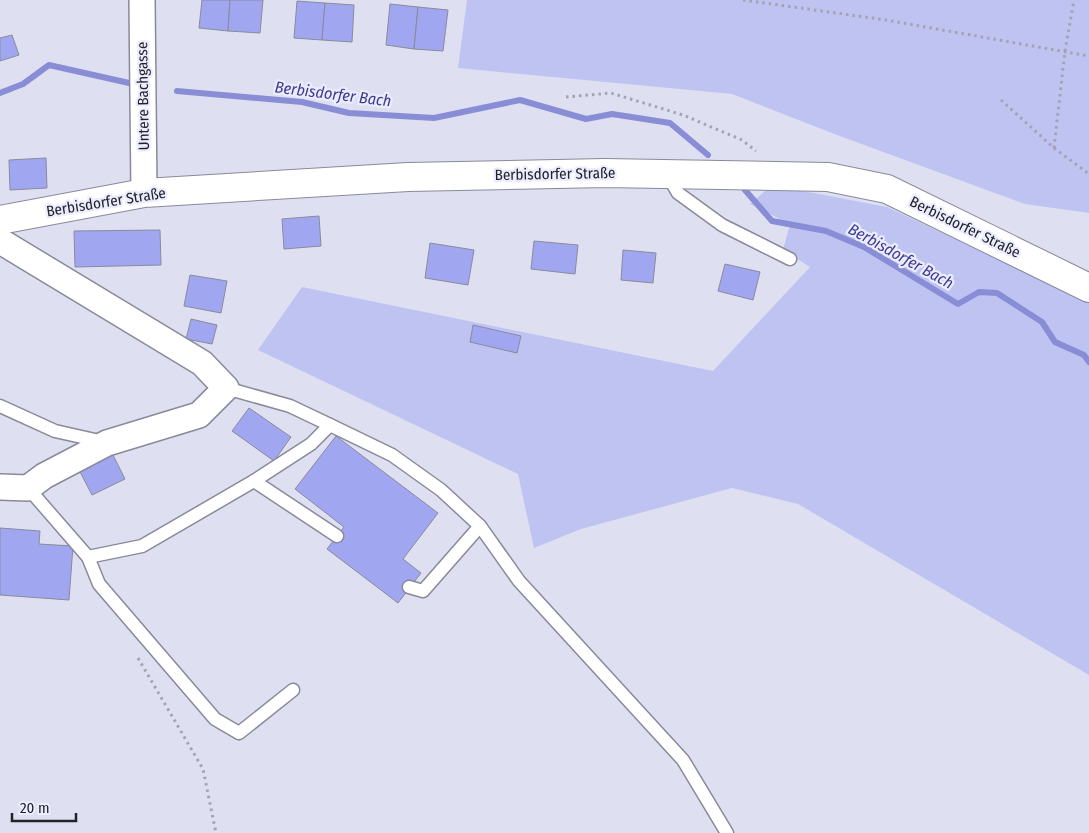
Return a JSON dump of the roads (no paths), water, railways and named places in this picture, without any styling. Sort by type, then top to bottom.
[{"type":"street","name":"Untere Bachgasse","points":[[142,0],[144,193]]},
{"type":"street","name":"Berbisdorfer Straße","points":[[0,220],[144,193],[408,177],[605,173],[828,177],[887,189],[1089,288]]},
{"type":"street","points":[[0,241],[202,363],[226,388],[199,415],[106,443],[44,476],[28,488],[0,487]]},
{"type":"lane","points":[[667,174],[678,193],[722,225],[790,259]]},
{"type":"lane","points":[[226,388],[290,406],[392,455],[441,490],[480,526],[518,581],[683,760],[727,833]]},
{"type":"lane","points":[[0,406],[56,430],[106,443]]},
{"type":"lane","points":[[88,557],[142,546],[254,481],[311,444],[330,425]]},
{"type":"lane","points":[[254,481],[337,536]]},
{"type":"lane","points":[[28,488],[88,557],[99,584],[215,719],[239,733],[293,690]]},
{"type":"lane","points":[[409,587],[423,591],[480,526]]},
{"type":"waterway","name":"Berbisdorfer Bach","points":[[0,93],[23,84],[49,65],[129,83]]},
{"type":"waterway","name":"Berbisdorfer Bach","points":[[177,91],[302,102],[349,113],[434,118],[520,100],[586,119],[612,114],[670,123],[708,155]]},
{"type":"waterway","name":"Berbisdorfer Bach","points":[[745,190],[772,221],[826,231],[864,247],[958,304],[979,292],[997,293],[1042,322],[1055,342],[1084,355],[1089,362]]}]
